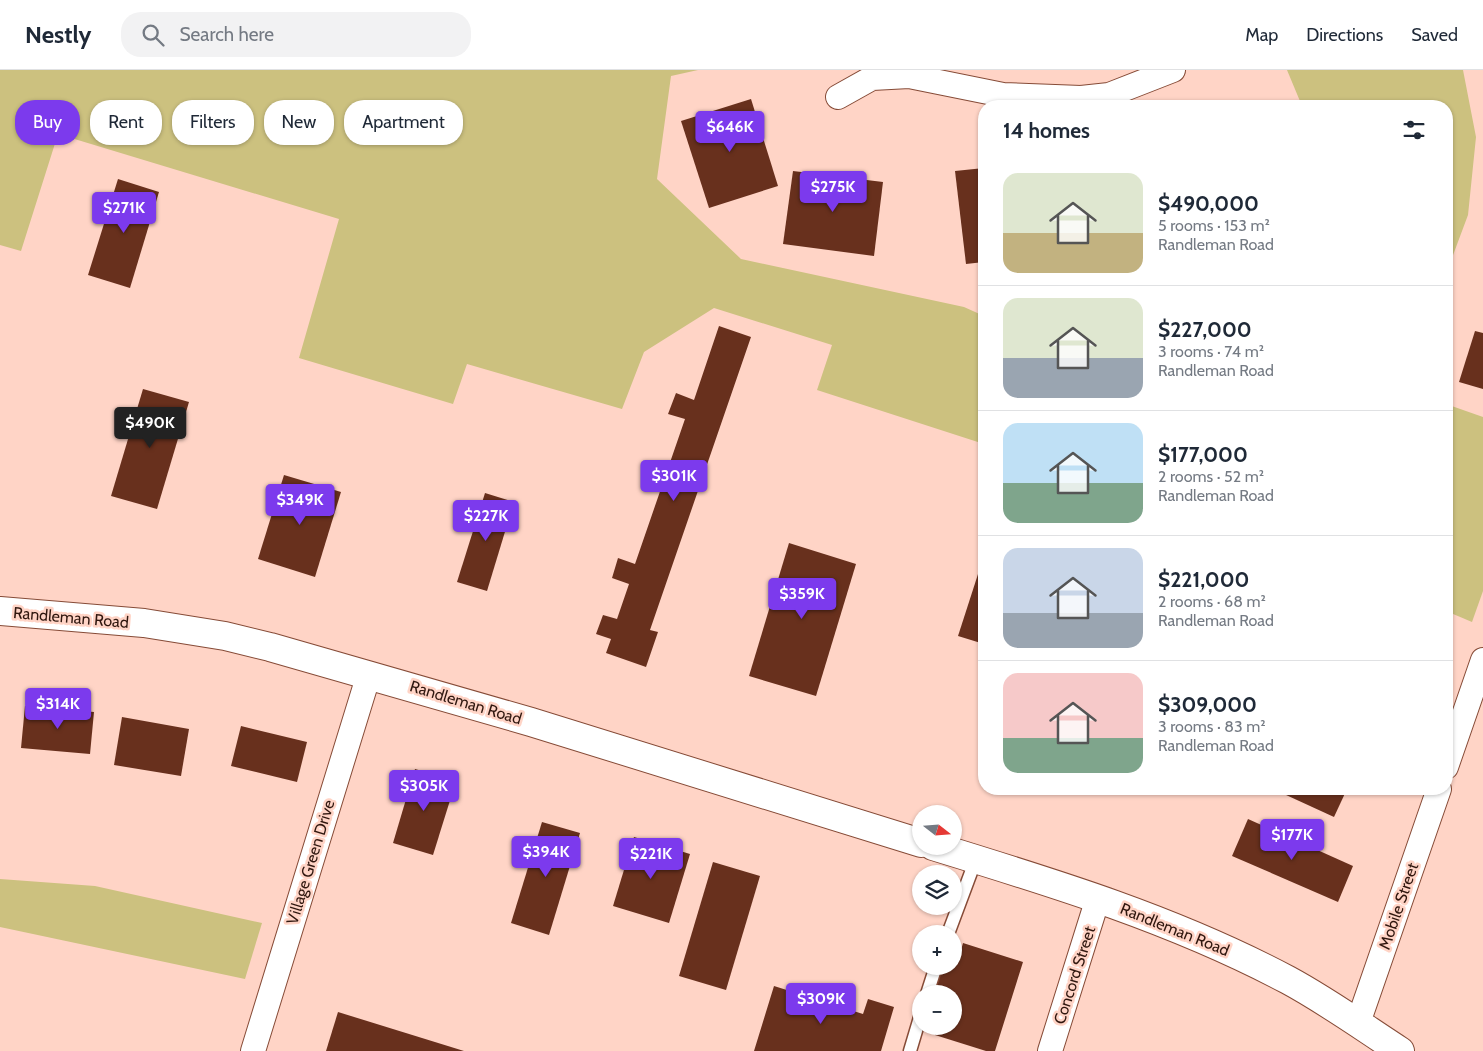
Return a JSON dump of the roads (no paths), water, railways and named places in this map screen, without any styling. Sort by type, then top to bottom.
[{"type":"main road","name":"Randleman Road","points":[[0,611],[172,627],[270,647],[369,674],[912,840]]},
{"type":"main road","name":"Randleman Road","points":[[962,855],[1098,898],[1196,936],[1248,960],[1322,999],[1400,1051]]},
{"type":"street","points":[[838,96],[872,78],[909,76],[1003,95],[1081,98],[1109,95],[1173,70]]},
{"type":"street","points":[[1453,747],[1483,660]]},
{"type":"street","name":"Village Green Drive","points":[[253,1051],[369,674]]},
{"type":"street","name":"Mobile Street","points":[[1358,1023],[1437,795]]},
{"type":"street","name":"Concord Street","points":[[1050,1051],[1098,898]]},
{"type":"lane","points":[[951,925],[976,859]]},
{"type":"lane","points":[[910,1051],[915,1035]]}]
